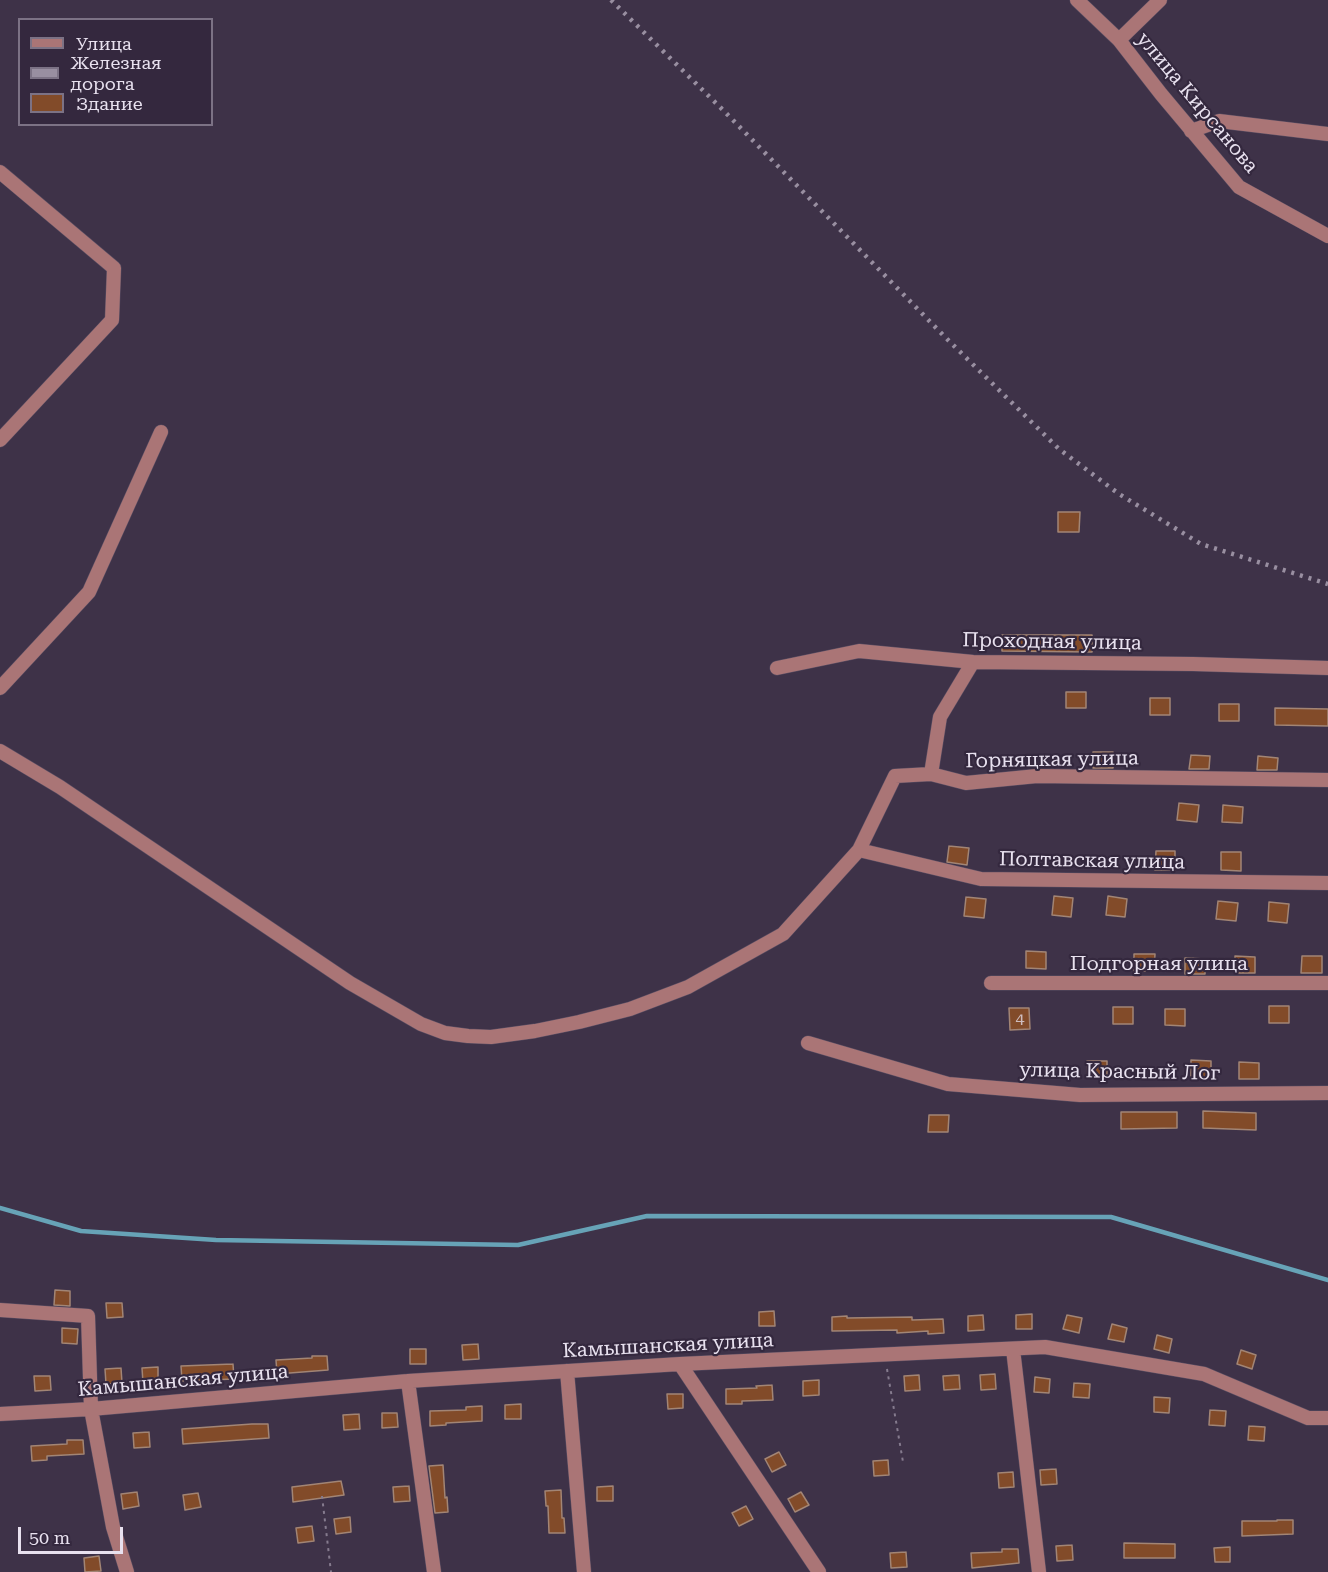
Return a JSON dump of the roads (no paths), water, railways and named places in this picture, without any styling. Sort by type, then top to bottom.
[{"type":"street","name":"улица Кирсанова","points":[[1077,0],[1119,40],[1239,187],[1328,236]]},
{"type":"street","points":[[1119,40],[1160,0]]},
{"type":"street","points":[[1191,130],[1219,121],[1328,134]]},
{"type":"street","points":[[0,172],[114,268],[112,320],[1,438]]},
{"type":"street","points":[[0,688],[88,592],[161,432]]},
{"type":"street","name":"Проходная улица","points":[[777,668],[859,651],[973,662],[1328,668]]},
{"type":"street","points":[[932,774],[940,717],[973,662]]},
{"type":"street","points":[[0,751],[60,787],[350,983],[421,1024],[445,1033],[468,1036],[510,1034],[579,1022],[630,1008],[688,987],[742,959],[783,934],[859,850]]},
{"type":"street","name":"Горняцкая улица","points":[[859,850],[895,776],[932,774],[966,783],[1037,776],[1328,780]]},
{"type":"street","name":"Полтавская улица","points":[[859,850],[981,879],[1328,883]]},
{"type":"street","name":"Подгорная улица","points":[[991,983],[1328,983]]},
{"type":"street","name":"улица Красный Лог","points":[[808,1043],[948,1084],[1080,1095],[1328,1093]]},
{"type":"street","points":[[0,1310],[88,1316],[91,1409],[113,1527],[127,1572]]},
{"type":"street","name":"Камышанская улица","points":[[0,1414],[91,1409],[408,1381],[680,1364],[1045,1347],[1204,1374],[1308,1418],[1328,1418]]},
{"type":"street","points":[[1013,1349],[1039,1572]]},
{"type":"street","points":[[680,1364],[819,1572]]},
{"type":"street","points":[[567,1371],[584,1572]]},
{"type":"street","points":[[408,1381],[434,1572]]},
{"type":"waterway","points":[[0,1208],[81,1231],[216,1240],[518,1245],[647,1216],[1111,1217],[1328,1280]]},
{"type":"railway","points":[[611,0],[1059,449],[1119,494],[1201,544],[1328,584]]}]
